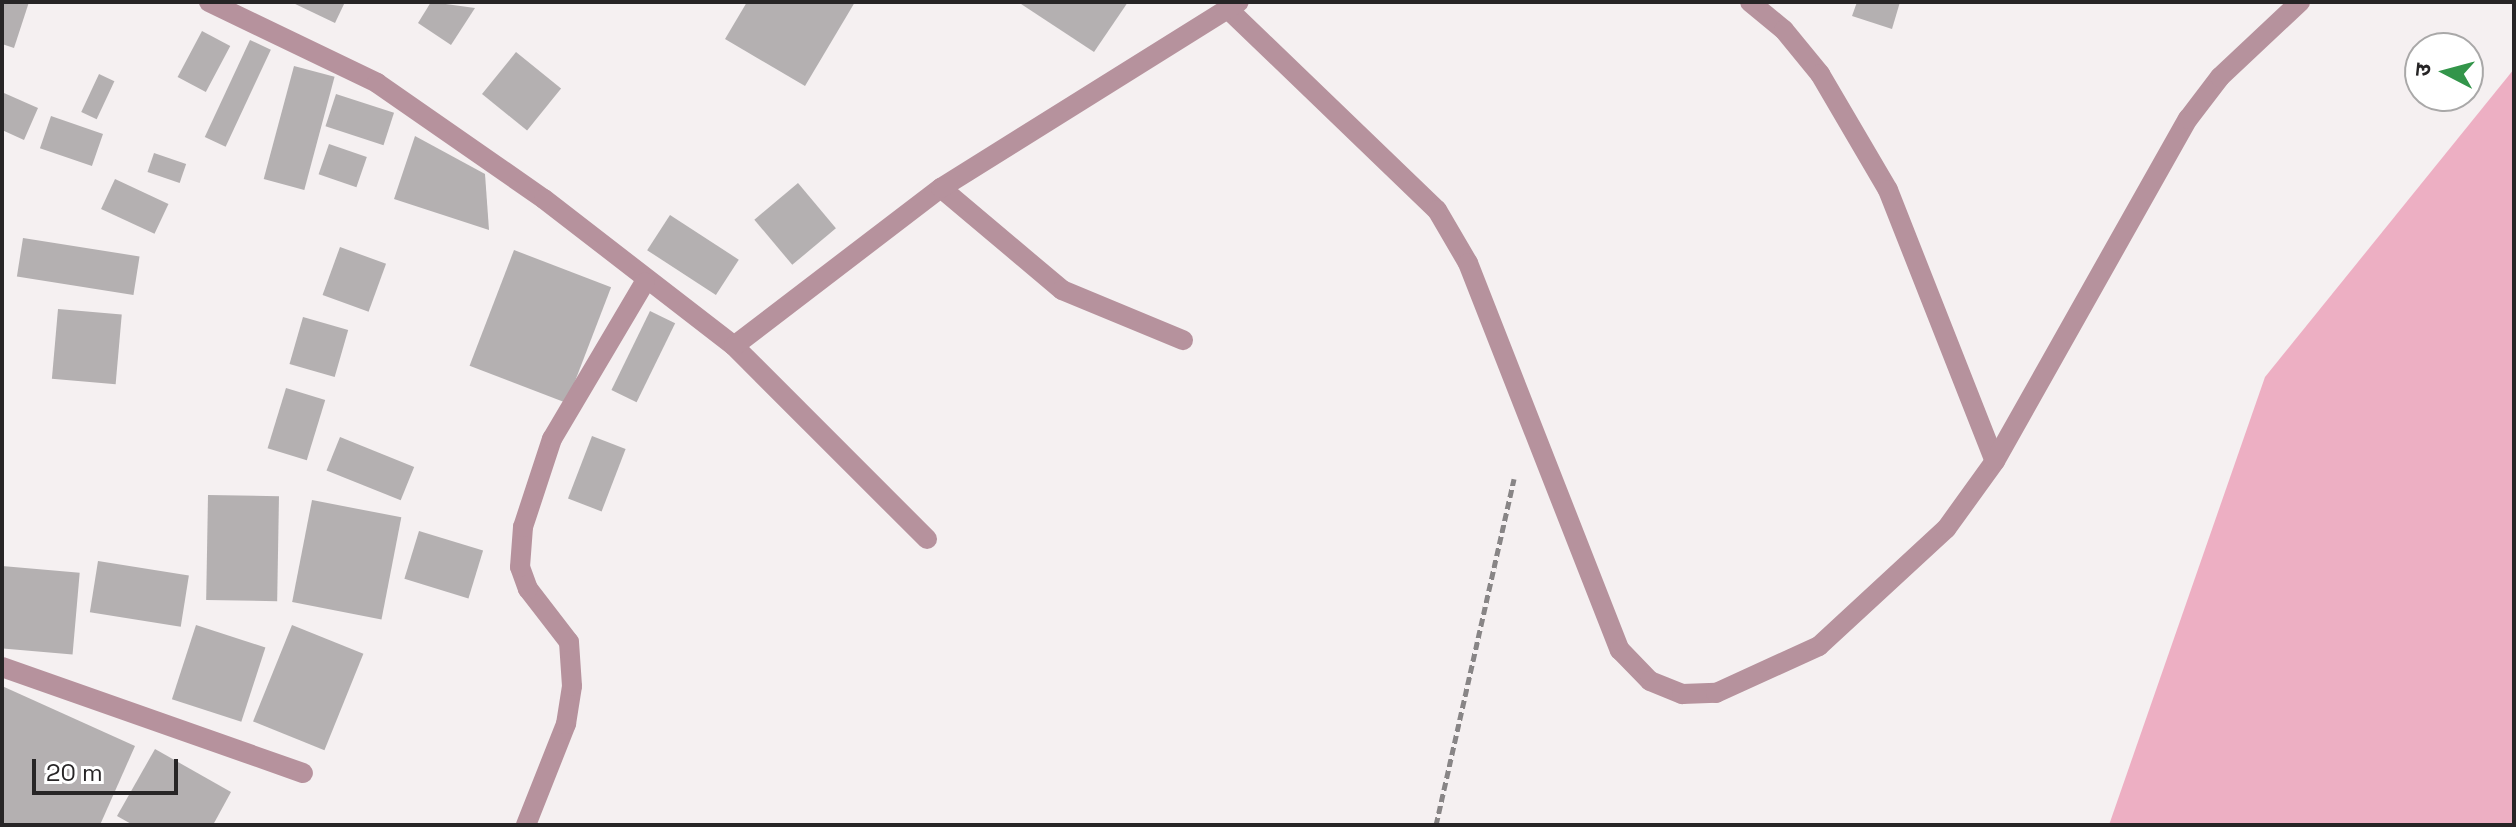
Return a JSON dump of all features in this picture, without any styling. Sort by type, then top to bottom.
[{"type":"street","points":[[209,2],[232,6],[406,100],[544,199],[645,282],[734,346],[927,539]]},
{"type":"street","points":[[1750,2],[1784,30],[1820,74],[1888,190],[1995,461]]},
{"type":"street","points":[[734,346],[941,188],[1235,6],[1394,162],[1437,210],[1468,263],[1620,650],[1650,681],[1682,694],[1728,689],[1819,646],[1946,529],[1995,461],[2188,119],[2220,77],[2300,2]]},
{"type":"street","points":[[941,188],[1062,290],[1183,340]]},
{"type":"street","points":[[526,825],[566,724],[572,686],[569,642],[528,589],[520,567],[523,527],[552,439],[645,282]]},
{"type":"street","points":[[2,667],[303,773]]},
{"type":"path","points":[[1436,825],[1528,416]]},
{"type":"shaded area","points":[[2514,69],[2514,825],[2109,825],[2265,377],[2479,112],[2484,112],[2484,106]]},
{"type":"building","points":[[2,2],[29,2],[14,48],[2,44]]},
{"type":"building","points":[[291,2],[345,2],[335,23]]},
{"type":"building","points":[[431,2],[475,8],[451,45],[418,23]]},
{"type":"building","points":[[747,2],[855,2],[805,86],[725,39]]},
{"type":"building","points":[[1018,2],[1128,2],[1094,52]]},
{"type":"building","points":[[1857,2],[1900,2],[1892,29],[1852,16]]},
{"type":"building","points":[[202,31],[230,46],[206,92],[178,77]]},
{"type":"building","points":[[250,40],[271,50],[226,147],[205,137]]},
{"type":"building","points":[[516,52],[561,89],[527,130],[482,94]]},
{"type":"building","points":[[294,66],[335,77],[304,190],[264,179]]},
{"type":"building","points":[[99,74],[114,81],[97,119],[81,112]]},
{"type":"building","points":[[4,93],[38,108],[24,140],[2,130]]},
{"type":"building","points":[[336,94],[394,113],[384,145],[325,126]]},
{"type":"building","points":[[51,116],[103,134],[92,166],[40,148]]},
{"type":"building","points":[[415,136],[485,174],[489,230],[394,199]]},
{"type":"building","points":[[329,144],[367,157],[356,187],[319,174]]},
{"type":"building","points":[[154,153],[186,164],[180,183],[147,172]]},
{"type":"building","points":[[115,179],[168,204],[155,234],[101,209]]},
{"type":"building","points":[[798,183],[836,228],[792,265],[754,220]]},
{"type":"building","points":[[670,215],[739,260],[716,295],[647,250]]},
{"type":"building","points":[[23,238],[140,256],[133,295],[17,277]]},
{"type":"building","points":[[340,247],[386,264],[369,312],[323,295]]},
{"type":"building","points":[[514,250],[611,287],[567,403],[470,366]]},
{"type":"building","points":[[58,309],[122,315],[116,384],[52,379]]},
{"type":"building","points":[[650,311],[675,323],[637,402],[611,390]]},
{"type":"building","points":[[303,317],[348,330],[335,377],[289,364]]},
{"type":"building","points":[[286,388],[325,400],[307,460],[268,448]]},
{"type":"building","points":[[592,436],[626,449],[602,511],[568,499]]},
{"type":"building","points":[[340,437],[414,467],[401,500],[327,470]]},
{"type":"building","points":[[208,495],[279,496],[277,601],[206,600]]},
{"type":"building","points":[[312,500],[401,517],[381,619],[292,602]]},
{"type":"building","points":[[419,531],[483,551],[468,598],[404,579]]},
{"type":"building","points":[[98,561],[189,575],[181,627],[90,612]]},
{"type":"building","points":[[2,566],[80,573],[73,654],[2,648]]},
{"type":"building","points":[[196,625],[265,648],[241,722],[172,699]]},
{"type":"building","points":[[292,625],[363,654],[324,750],[253,721]]},
{"type":"building","points":[[2,686],[135,746],[100,825],[2,825]]},
{"type":"building","points":[[155,749],[231,792],[213,825],[133,825],[117,816]]}]
